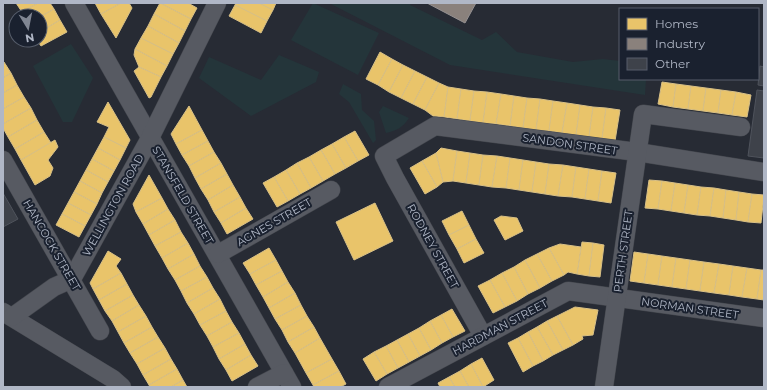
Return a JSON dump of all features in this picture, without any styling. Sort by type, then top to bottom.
[{"type":"street","name":"STANSFELD STREET","points":[[74,3],[150,138],[218,254],[288,380]]},
{"type":"street","name":"WELLINGTON ROAD","points":[[72,280],[150,138],[217,3]]},
{"type":"street","name":"PERTH STREET","points":[[604,387],[643,114],[741,126]]},
{"type":"street","name":"SANDON STREET","points":[[384,156],[435,126],[637,152],[764,172]]},
{"type":"street","name":"RODNEY STREET","points":[[384,156],[483,336]]},
{"type":"street","name":"HANCOCK STREET","points":[[3,160],[100,331]]},
{"type":"street","name":"AGNES STREET","points":[[218,254],[331,190]]},
{"type":"street","points":[[72,280],[54,286],[7,314],[113,379],[122,387]]},
{"type":"street","name":"HARDMAN STREET","points":[[388,387],[568,291],[616,297]]},
{"type":"street","name":"NORMAN STREET","points":[[616,297],[764,318]]},
{"type":"street","points":[[257,387],[288,380]]},
{"type":"shaded area","points":[[313,3],[379,33],[358,75],[291,40]]},
{"type":"shaded area","points":[[329,3],[411,3],[410,5],[482,40],[496,32],[517,52],[573,62],[603,59],[619,61],[619,80],[646,80],[645,95],[450,65]]},
{"type":"shaded area","points":[[71,44],[93,78],[72,122],[63,122],[33,66]]},
{"type":"shaded area","points":[[279,55],[319,72],[316,82],[251,116],[199,78],[209,57],[261,80]]},
{"type":"shaded area","points":[[343,84],[361,94],[362,110],[374,121],[376,140],[373,143],[349,102],[339,94]]},
{"type":"shaded area","points":[[383,106],[409,118],[399,128],[386,133],[379,112]]},
{"type":"building: Homes","points":[[16,3],[38,3],[29,8],[19,8]]},
{"type":"building: Homes","points":[[38,3],[50,3],[54,9],[48,12],[48,8],[29,8]]},
{"type":"building: Homes","points":[[95,3],[121,3],[101,14]]},
{"type":"building: Homes","points":[[121,3],[129,3],[132,8],[116,38],[101,14]]},
{"type":"building: Homes","points":[[160,3],[188,3],[197,8],[191,19]]},
{"type":"building: Homes","points":[[160,3],[191,19],[185,31],[154,14]]},
{"type":"building: Homes","points":[[236,3],[259,3],[273,10],[267,21],[235,5]]},
{"type":"building: Homes","points":[[259,3],[276,3],[273,10]]},
{"type":"building: Homes","points":[[235,5],[267,21],[261,33],[229,16]]},
{"type":"building: Homes","points":[[54,9],[60,20],[48,27],[48,12]]},
{"type":"building: Homes","points":[[154,14],[185,31],[179,43],[148,26]]},
{"type":"building: Homes","points":[[60,20],[67,32],[48,42],[48,27]]},
{"type":"building: Homes","points":[[148,26],[179,43],[173,54],[141,38]]},
{"type":"building: Homes","points":[[141,38],[173,54],[167,66],[135,49]]},
{"type":"building: Homes","points":[[135,49],[167,66],[161,77],[139,67],[134,55]]},
{"type":"building: Homes","points":[[380,52],[392,59],[378,85],[366,79]]},
{"type":"building: Homes","points":[[392,59],[403,65],[389,92],[378,85]]},
{"type":"building: Homes","points":[[3,62],[11,73],[3,78]]},
{"type":"building: Homes","points":[[403,65],[415,71],[401,98],[389,92]]},
{"type":"building: Homes","points":[[139,67],[161,77],[151,97],[149,98],[134,71]]},
{"type":"building: Homes","points":[[415,71],[427,77],[413,104],[401,98]]},
{"type":"building: Homes","points":[[11,73],[17,85],[3,93],[3,78]]},
{"type":"building: Homes","points":[[427,77],[439,83],[425,110],[413,104]]},
{"type":"building: Homes","points":[[662,82],[676,84],[673,107],[658,104]]},
{"type":"building: Homes","points":[[439,83],[448,87],[444,117],[433,116],[425,110]]},
{"type":"building: Homes","points":[[676,84],[691,86],[688,109],[673,107]]},
{"type":"building: Homes","points":[[17,85],[24,97],[3,109],[3,93]]},
{"type":"building: Homes","points":[[691,86],[706,88],[703,111],[688,109]]},
{"type":"building: Homes","points":[[448,87],[461,89],[457,119],[444,117]]},
{"type":"building: Homes","points":[[706,88],[721,90],[718,113],[703,111]]},
{"type":"building: Homes","points":[[461,89],[474,91],[470,121],[457,119]]},
{"type":"building: Homes","points":[[721,90],[736,92],[732,115],[718,113]]},
{"type":"building: Homes","points":[[474,91],[487,92],[483,123],[470,121]]},
{"type":"building: Homes","points":[[487,92],[501,94],[496,124],[483,123]]},
{"type":"building: Homes","points":[[736,92],[751,95],[747,117],[732,115]]},
{"type":"building: Homes","points":[[501,94],[514,96],[510,126],[496,124]]},
{"type":"building: Homes","points":[[514,96],[527,98],[523,128],[510,126]]},
{"type":"building: Homes","points":[[24,97],[31,108],[3,124],[3,109]]},
{"type":"building: Homes","points":[[527,98],[540,99],[536,130],[523,128]]},
{"type":"building: Homes","points":[[540,99],[553,101],[549,131],[536,130]]},
{"type":"building: Homes","points":[[553,101],[567,103],[562,133],[549,131]]},
{"type":"building: Homes","points":[[108,102],[130,140],[126,148],[104,137],[109,127],[97,122]]},
{"type":"building: Homes","points":[[567,103],[580,105],[576,135],[562,133]]},
{"type":"building: Homes","points":[[580,105],[593,107],[589,137],[576,135]]},
{"type":"building: Homes","points":[[189,106],[202,130],[176,144],[171,134]]},
{"type":"building: Homes","points":[[593,107],[606,108],[602,139],[589,137]]},
{"type":"building: Homes","points":[[31,108],[37,120],[8,137],[3,128],[3,124]]},
{"type":"building: Homes","points":[[606,108],[620,110],[615,141],[602,139]]},
{"type":"building: Homes","points":[[37,120],[44,132],[15,149],[8,137]]},
{"type":"building: Homes","points":[[202,130],[208,141],[182,155],[176,144]]},
{"type":"building: Homes","points":[[355,131],[369,155],[358,161],[344,137]]},
{"type":"building: Homes","points":[[44,132],[51,143],[21,160],[15,149]]},
{"type":"building: Homes","points":[[104,137],[126,148],[120,160],[98,148]]},
{"type":"building: Homes","points":[[344,137],[358,161],[346,168],[332,144]]},
{"type":"building: Homes","points":[[55,140],[58,147],[48,160],[53,168],[50,176],[35,185],[21,160]]},
{"type":"building: Homes","points":[[208,141],[214,152],[189,166],[182,155]]},
{"type":"building: Homes","points":[[332,144],[346,168],[335,174],[321,150]]},
{"type":"building: Homes","points":[[98,148],[120,160],[114,171],[92,159]]},
{"type":"building: Homes","points":[[441,148],[457,151],[453,181],[443,182],[436,153]]},
{"type":"building: Homes","points":[[321,150],[335,174],[323,181],[309,157]]},
{"type":"building: Homes","points":[[457,151],[470,153],[466,183],[453,181]]},
{"type":"building: Homes","points":[[214,152],[221,163],[195,178],[189,166]]},
{"type":"building: Homes","points":[[436,153],[443,182],[437,187],[422,161]]},
{"type":"building: Homes","points":[[470,153],[483,155],[479,185],[466,183]]},
{"type":"building: Homes","points":[[483,155],[497,156],[492,187],[479,185]]},
{"type":"building: Homes","points":[[497,156],[510,158],[506,188],[492,187]]},
{"type":"building: Homes","points":[[309,157],[323,181],[311,188],[297,163]]},
{"type":"building: Homes","points":[[510,158],[523,160],[519,190],[506,188]]},
{"type":"building: Homes","points":[[92,159],[114,171],[108,182],[86,170]]},
{"type":"building: Homes","points":[[523,160],[536,162],[532,192],[519,190]]},
{"type":"building: Homes","points":[[422,161],[437,187],[425,194],[410,168]]},
{"type":"building: Homes","points":[[536,162],[549,164],[545,194],[532,192]]},
{"type":"building: Homes","points":[[221,163],[227,174],[201,189],[195,178]]},
{"type":"building: Homes","points":[[297,163],[311,188],[300,194],[286,170]]},
{"type":"building: Homes","points":[[549,164],[563,165],[558,196],[545,194]]},
{"type":"building: Homes","points":[[563,165],[576,167],[572,197],[558,196]]},
{"type":"building: Homes","points":[[576,167],[589,169],[585,199],[572,197]]},
{"type":"building: Homes","points":[[589,169],[602,171],[598,201],[585,199]]},
{"type":"building: Homes","points":[[86,170],[108,182],[102,193],[80,181]]},
{"type":"building: Homes","points":[[286,170],[300,194],[288,201],[274,177]]},
{"type":"building: Homes","points":[[602,171],[616,173],[611,203],[598,201]]},
{"type":"building: Homes","points":[[227,174],[233,185],[208,200],[201,189]]},
{"type":"building: Homes","points":[[149,175],[162,198],[136,212],[133,204]]},
{"type":"building: Homes","points":[[274,177],[288,201],[277,207],[263,183]]},
{"type":"building: Homes","points":[[649,180],[662,181],[658,209],[645,208]]},
{"type":"building: Homes","points":[[80,181],[102,193],[97,204],[74,192]]},
{"type":"building: Homes","points":[[662,181],[675,183],[671,211],[658,209]]},
{"type":"building: Homes","points":[[675,183],[688,185],[684,213],[671,211]]},
{"type":"building: Homes","points":[[233,185],[240,197],[214,212],[208,200]]},
{"type":"building: Homes","points":[[688,185],[701,187],[697,215],[684,213]]},
{"type":"building: Homes","points":[[701,187],[714,188],[710,216],[697,215]]},
{"type":"building: Homes","points":[[714,188],[726,190],[723,218],[710,216]]},
{"type":"building: Homes","points":[[726,190],[739,192],[736,220],[723,218]]},
{"type":"building: Homes","points":[[74,192],[97,204],[91,215],[68,203]]},
{"type":"building: Homes","points":[[739,192],[752,194],[748,222],[736,220]]},
{"type":"building: Homes","points":[[752,194],[764,195],[761,223],[748,222]]},
{"type":"building: Homes","points":[[240,197],[246,208],[221,223],[214,212]]},
{"type":"building: Homes","points":[[162,198],[168,209],[143,224],[136,212]]},
{"type":"building: Homes","points":[[68,203],[91,215],[85,226],[62,214]]},
{"type":"building: Homes","points":[[375,203],[393,241],[354,260],[336,222]]},
{"type":"building: Homes","points":[[246,208],[253,219],[227,234],[221,223]]},
{"type":"building: Homes","points":[[168,209],[175,220],[149,235],[143,224]]},
{"type":"building: Homes","points":[[462,211],[469,225],[449,235],[442,221]]},
{"type":"building: Homes","points":[[62,214],[85,226],[79,237],[56,225]]},
{"type":"building: Homes","points":[[501,216],[517,218],[523,231],[505,240],[494,220]]},
{"type":"building: Homes","points":[[175,220],[181,232],[155,246],[149,235]]},
{"type":"building: Homes","points":[[469,225],[476,239],[457,249],[449,235]]},
{"type":"building: Homes","points":[[181,232],[188,243],[162,258],[155,246]]},
{"type":"building: Homes","points":[[476,239],[484,253],[464,263],[457,249]]},
{"type":"building: Homes","points":[[582,242],[593,243],[589,276],[577,274]]},
{"type":"building: Homes","points":[[188,243],[194,254],[168,269],[162,258]]},
{"type":"building: Homes","points":[[593,243],[604,245],[600,277],[589,276]]},
{"type":"building: Homes","points":[[560,244],[581,247],[577,274],[568,272],[564,275],[549,248]]},
{"type":"building: Homes","points":[[269,248],[276,260],[250,274],[243,263]]},
{"type":"building: Homes","points":[[549,248],[564,275],[552,281],[537,254]]},
{"type":"building: Homes","points":[[108,251],[121,259],[116,266],[121,273],[93,289],[90,283]]},
{"type":"building: Homes","points":[[634,252],[648,254],[644,283],[630,281]]},
{"type":"building: Homes","points":[[194,254],[200,266],[175,280],[168,269]]},
{"type":"building: Homes","points":[[537,254],[552,281],[540,288],[525,260]]},
{"type":"building: Homes","points":[[648,254],[662,256],[658,285],[644,283]]},
{"type":"building: Homes","points":[[662,256],[676,258],[672,287],[658,285]]},
{"type":"building: Homes","points":[[676,258],[690,260],[686,289],[672,287]]},
{"type":"building: Homes","points":[[276,260],[282,271],[256,285],[250,274]]},
{"type":"building: Homes","points":[[525,260],[540,288],[528,294],[514,267]]},
{"type":"building: Homes","points":[[690,260],[704,262],[700,291],[686,289]]},
{"type":"building: Homes","points":[[704,262],[719,264],[714,293],[700,291]]},
{"type":"building: Homes","points":[[719,264],[733,266],[729,295],[714,293]]},
{"type":"building: Homes","points":[[200,266],[207,277],[181,291],[175,280]]},
{"type":"building: Homes","points":[[733,266],[747,268],[742,297],[729,295]]},
{"type":"building: Homes","points":[[514,267],[528,294],[517,301],[502,273]]},
{"type":"building: Homes","points":[[747,268],[761,270],[757,299],[742,297]]},
{"type":"building: Homes","points":[[761,270],[764,270],[764,300],[757,299]]},
{"type":"building: Homes","points":[[282,271],[288,282],[263,297],[256,285]]},
{"type":"building: Homes","points":[[121,273],[127,284],[99,300],[93,289]]},
{"type":"building: Homes","points":[[502,273],[517,301],[505,307],[490,280]]},
{"type":"building: Homes","points":[[207,277],[213,288],[187,303],[181,291]]},
{"type":"building: Homes","points":[[490,280],[505,307],[493,313],[478,286]]},
{"type":"building: Homes","points":[[288,282],[295,293],[269,308],[263,297]]},
{"type":"building: Homes","points":[[127,284],[133,295],[105,311],[99,300]]},
{"type":"building: Homes","points":[[213,288],[220,299],[194,314],[187,303]]},
{"type":"building: Homes","points":[[295,293],[301,305],[275,319],[269,308]]},
{"type":"building: Homes","points":[[133,295],[139,305],[112,321],[105,311]]},
{"type":"building: Homes","points":[[220,299],[226,311],[200,325],[194,314]]},
{"type":"building: Homes","points":[[139,305],[146,316],[118,332],[112,321]]},
{"type":"building: Homes","points":[[301,305],[307,316],[282,330],[275,319]]},
{"type":"building: Homes","points":[[575,307],[598,310],[593,335],[582,336],[583,339],[573,345],[557,316]]},
{"type":"building: Homes","points":[[452,309],[465,331],[453,337],[441,315]]},
{"type":"building: Homes","points":[[226,311],[232,322],[207,336],[200,325]]},
{"type":"building: Homes","points":[[441,315],[453,337],[442,343],[430,321]]},
{"type":"building: Homes","points":[[146,316],[152,327],[124,343],[118,332]]},
{"type":"building: Homes","points":[[307,316],[314,327],[288,342],[282,330]]},
{"type":"building: Homes","points":[[557,316],[573,345],[563,350],[547,321]]},
{"type":"building: Homes","points":[[430,321],[442,343],[431,350],[419,328]]},
{"type":"building: Homes","points":[[547,321],[563,350],[553,355],[537,327]]},
{"type":"building: Homes","points":[[232,322],[239,333],[213,347],[207,336]]},
{"type":"building: Homes","points":[[152,327],[158,337],[130,353],[124,343]]},
{"type":"building: Homes","points":[[314,327],[320,338],[295,353],[288,342]]},
{"type":"building: Homes","points":[[537,327],[553,355],[543,361],[528,332]]},
{"type":"building: Homes","points":[[419,328],[431,350],[420,356],[408,334]]},
{"type":"building: Homes","points":[[528,332],[543,361],[533,366],[518,338]]},
{"type":"building: Homes","points":[[239,333],[245,344],[219,359],[213,347]]},
{"type":"building: Homes","points":[[408,334],[420,356],[409,362],[397,340]]},
{"type":"building: Homes","points":[[158,337],[165,348],[137,364],[130,353]]},
{"type":"building: Homes","points":[[320,338],[332,359],[306,373],[295,353]]},
{"type":"building: Homes","points":[[518,338],[533,366],[523,372],[508,343]]},
{"type":"building: Homes","points":[[397,340],[409,362],[398,368],[386,346]]},
{"type":"building: Homes","points":[[245,344],[251,355],[226,370],[219,359]]},
{"type":"building: Homes","points":[[386,346],[398,368],[387,374],[374,352]]},
{"type":"building: Homes","points":[[165,348],[171,359],[143,375],[137,364]]},
{"type":"building: Homes","points":[[374,352],[387,374],[376,381],[363,359]]},
{"type":"building: Homes","points":[[251,355],[258,366],[232,381],[226,370]]},
{"type":"building: Homes","points":[[482,358],[494,380],[483,387],[471,364]]},
{"type":"building: Homes","points":[[171,359],[177,369],[149,385],[143,375]]},
{"type":"building: Homes","points":[[332,359],[339,371],[313,385],[306,373]]},
{"type":"building: Homes","points":[[471,364],[483,387],[469,387],[460,371]]},
{"type":"building: Homes","points":[[177,369],[183,380],[171,387],[150,387],[149,385]]},
{"type":"building: Homes","points":[[339,371],[346,384],[340,387],[314,387],[313,385]]},
{"type":"building: Homes","points":[[460,371],[469,387],[455,387],[449,377]]},
{"type":"building: Homes","points":[[449,377],[455,387],[440,387],[438,383]]},
{"type":"building: Homes","points":[[183,380],[187,387],[171,387]]},
{"type":"building: Industry","points":[[427,3],[476,3],[465,23]]},
{"type":"building: Other","points":[[760,66],[764,67],[764,86],[758,85]]},
{"type":"building: Other","points":[[757,90],[764,91],[764,158],[748,156]]},
{"type":"building: Other","points":[[3,193],[18,219],[3,227]]}]
